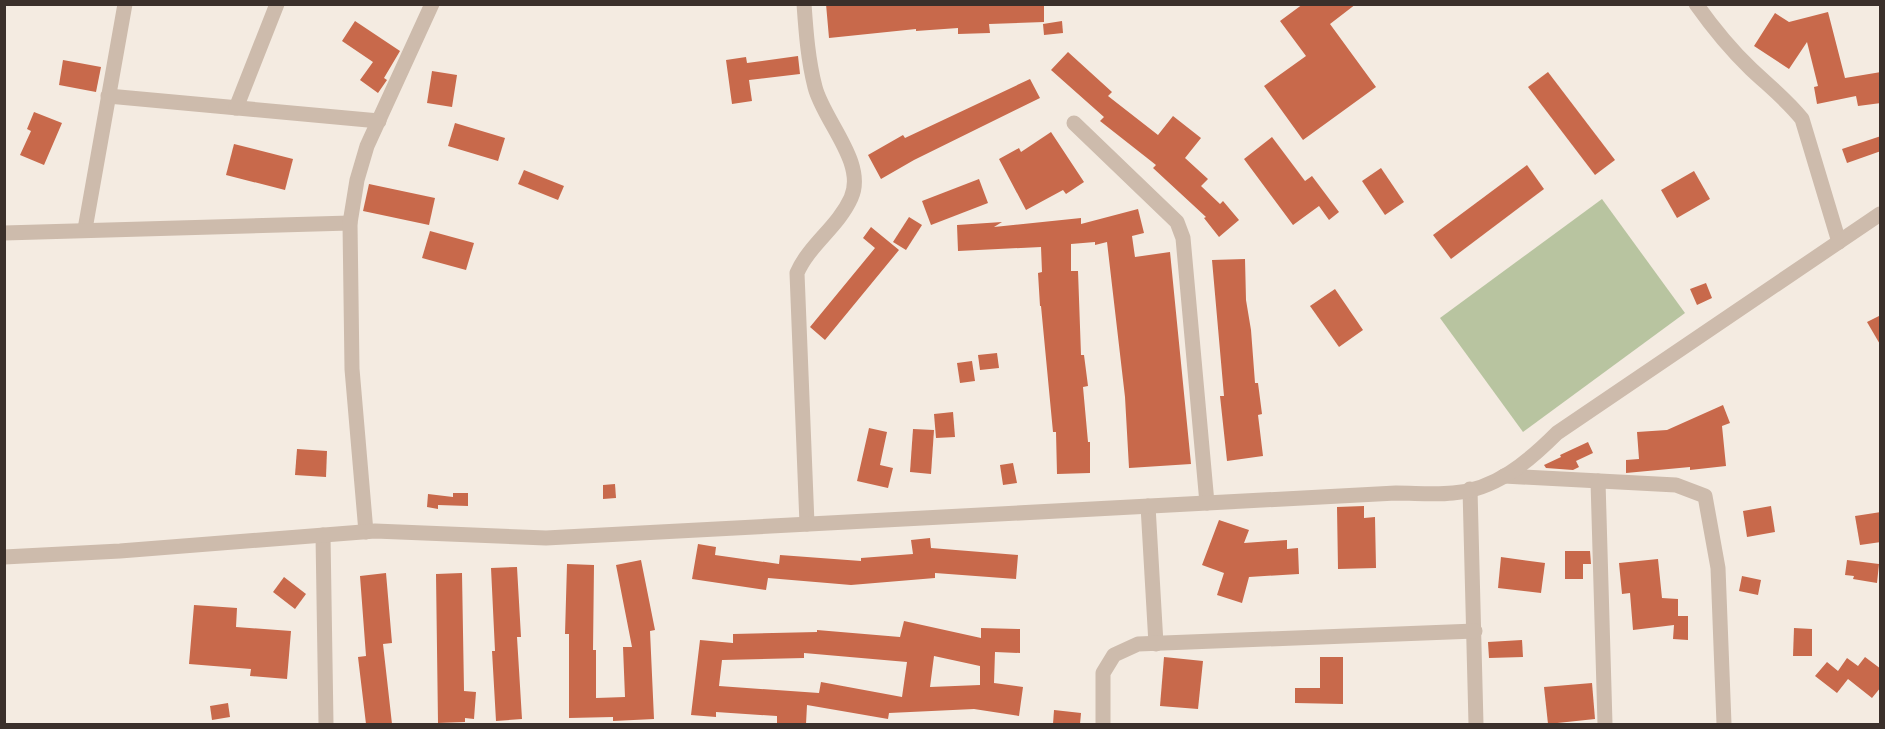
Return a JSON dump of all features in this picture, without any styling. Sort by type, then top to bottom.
[{"type":"street","points":[[85,229],[124,4]]},
{"type":"street","points":[[236,108],[277,4]]},
{"type":"street","points":[[366,532],[352,369],[350,223],[357,180],[367,146],[432,4]]},
{"type":"street","points":[[804,4],[808,55],[815,90],[847,152],[855,180],[852,197],[834,226],[801,262],[797,273],[807,524]]},
{"type":"street","points":[[1696,4],[1718,35],[1789,103],[1802,119],[1839,242]]},
{"type":"street","points":[[108,96],[379,121]]},
{"type":"street","points":[[1074,123],[1177,222],[1183,238],[1206,503]]},
{"type":"street","points":[[4,557],[120,551],[366,532],[546,538],[1396,493],[1454,493],[1504,476],[1524,464],[1557,434],[1881,214]]},
{"type":"street","points":[[4,233],[350,223]]},
{"type":"street","points":[[1504,476],[1676,485],[1705,496],[1718,568],[1724,724]]},
{"type":"street","points":[[1598,481],[1605,724]]},
{"type":"street","points":[[1470,489],[1476,724]]},
{"type":"street","points":[[1148,506],[1156,644]]},
{"type":"street","points":[[323,535],[326,724]]},
{"type":"street","points":[[1103,724],[1103,673],[1114,656],[1138,644],[1475,631]]},
{"type":"green space","points":[[1602,199],[1685,313],[1523,432],[1440,318]]},
{"type":"building","points":[[826,4],[1044,4],[1044,22],[989,24],[990,33],[958,34],[958,28],[916,31],[916,29],[829,38]]},
{"type":"building","points":[[1303,4],[1356,4],[1330,24],[1376,87],[1303,140],[1264,86],[1306,56],[1280,21]]},
{"type":"building","points":[[1828,12],[1845,78],[1881,72],[1881,103],[1858,106],[1856,96],[1817,104],[1814,87],[1818,86],[1807,42],[1789,69],[1754,46],[1775,13],[1789,22]]},
{"type":"building","points":[[355,21],[400,51],[384,78],[387,80],[378,93],[360,80],[373,62],[342,41]]},
{"type":"building","points":[[1062,21],[1063,33],[1044,35],[1043,24]]},
{"type":"building","points":[[1068,52],[1112,92],[1108,96],[1158,135],[1173,116],[1201,138],[1185,158],[1208,179],[1201,186],[1220,204],[1223,201],[1239,220],[1219,237],[1204,218],[1206,217],[1153,168],[1156,165],[1100,121],[1104,117],[1051,70]]},
{"type":"building","points":[[798,56],[800,74],[749,80],[752,101],[732,104],[726,60],[746,57],[747,63]]},
{"type":"building","points":[[63,60],[101,67],[96,92],[59,85]]},
{"type":"building","points":[[432,71],[457,75],[452,107],[427,103]]},
{"type":"building","points":[[1548,72],[1615,160],[1595,175],[1528,87]]},
{"type":"building","points":[[1030,79],[1040,98],[914,160],[881,179],[868,155],[903,135],[905,138]]},
{"type":"building","points":[[34,112],[62,123],[44,165],[20,155],[31,131],[27,129]]},
{"type":"building","points":[[455,123],[505,138],[498,161],[448,146]]},
{"type":"building","points":[[1051,132],[1084,182],[1066,194],[1063,190],[1026,210],[999,159],[1019,148],[1021,152]]},
{"type":"building","points":[[1881,136],[1881,151],[1847,163],[1842,149]]},
{"type":"building","points":[[1272,137],[1305,181],[1312,176],[1339,212],[1329,220],[1319,206],[1293,225],[1244,159]]},
{"type":"building","points":[[234,144],[293,159],[285,190],[226,175]]},
{"type":"building","points":[[1527,165],[1544,189],[1451,259],[1433,235]]},
{"type":"building","points":[[1381,168],[1404,202],[1385,215],[1362,181]]},
{"type":"building","points":[[524,170],[564,186],[558,200],[518,184]]},
{"type":"building","points":[[1694,171],[1710,199],[1677,218],[1661,190]]},
{"type":"building","points":[[979,179],[988,203],[931,225],[922,201]]},
{"type":"building","points":[[369,184],[435,198],[429,225],[363,211]]},
{"type":"building","points":[[1138,209],[1144,233],[1132,236],[1135,257],[1170,252],[1191,464],[1129,468],[1125,397],[1107,242],[1095,245],[1095,242],[1071,244],[1071,271],[1078,271],[1081,355],[1084,355],[1088,386],[1083,387],[1088,442],[1090,442],[1090,473],[1057,474],[1056,432],[1053,432],[1040,306],[1038,273],[1042,272],[1041,247],[958,251],[957,225],[1002,222],[994,227],[1081,218],[1081,224]]},
{"type":"building","points":[[909,217],[922,225],[906,250],[893,242]]},
{"type":"building","points":[[871,227],[899,250],[825,340],[810,327],[875,248],[863,238]]},
{"type":"building","points":[[430,231],[474,243],[466,270],[422,258]]},
{"type":"building","points":[[1245,259],[1246,300],[1255,383],[1258,383],[1262,414],[1258,415],[1263,456],[1227,461],[1220,396],[1224,396],[1212,260]]},
{"type":"building","points":[[1706,283],[1712,298],[1697,305],[1690,289]]},
{"type":"building","points":[[1335,289],[1363,330],[1339,347],[1310,306]]},
{"type":"building","points":[[1881,315],[1881,346],[1867,322]]},
{"type":"building","points":[[997,353],[999,368],[980,370],[978,355]]},
{"type":"building","points":[[972,361],[975,381],[960,383],[957,363]]},
{"type":"building","points":[[1723,405],[1730,423],[1722,426],[1726,466],[1626,473],[1626,460],[1639,459],[1637,432],[1667,430]]},
{"type":"building","points":[[953,412],[955,437],[936,438],[934,414]]},
{"type":"building","points":[[869,428],[887,432],[880,465],[893,468],[888,488],[857,481]]},
{"type":"building","points":[[913,429],[934,430],[931,474],[910,472]]},
{"type":"building","points":[[1588,442],[1593,453],[1576,461],[1579,467],[1573,470],[1546,468],[1544,465],[1561,457],[1560,455]]},
{"type":"building","points":[[297,449],[327,451],[326,477],[295,475]]},
{"type":"building","points":[[1013,463],[1017,483],[1003,485],[1000,465]]},
{"type":"building","points":[[615,484],[616,498],[603,499],[603,485]]},
{"type":"building","points":[[453,493],[468,493],[468,506],[438,505],[438,509],[427,507],[428,494],[453,497]]},
{"type":"building","points":[[1364,506],[1364,518],[1375,517],[1376,568],[1338,569],[1337,507]]},
{"type":"building","points":[[1771,506],[1775,532],[1747,537],[1743,511]]},
{"type":"building","points":[[1881,512],[1881,542],[1860,545],[1855,516]]},
{"type":"building","points":[[1219,520],[1249,530],[1244,543],[1287,540],[1287,549],[1298,548],[1299,574],[1249,577],[1242,603],[1217,595],[1224,573],[1202,565]]},
{"type":"building","points":[[930,538],[931,548],[1018,555],[1016,579],[935,573],[935,578],[851,585],[768,578],[766,590],[692,579],[698,544],[716,547],[715,555],[779,564],[780,555],[861,561],[861,558],[913,554],[911,540]]},
{"type":"building","points":[[1565,551],[1590,551],[1591,564],[1583,564],[1583,579],[1565,579]]},
{"type":"building","points":[[1501,557],[1545,563],[1541,593],[1498,588]]},
{"type":"building","points":[[1658,559],[1662,598],[1678,599],[1678,616],[1688,616],[1688,640],[1673,639],[1674,625],[1633,630],[1630,593],[1622,594],[1619,563]]},
{"type":"building","points":[[641,560],[655,630],[650,631],[654,719],[613,721],[613,717],[569,718],[569,634],[565,634],[567,564],[594,565],[593,650],[596,650],[596,698],[625,697],[623,647],[632,647],[616,565]]},
{"type":"building","points":[[1847,560],[1879,564],[1877,583],[1853,579],[1854,576],[1845,575]]},
{"type":"building","points":[[517,567],[521,637],[517,637],[522,719],[496,721],[491,568]]},
{"type":"building","points":[[386,573],[392,643],[383,644],[392,724],[366,724],[358,657],[366,656],[360,576]]},
{"type":"building","points":[[462,573],[464,691],[476,692],[474,719],[465,718],[465,722],[438,723],[436,574]]},
{"type":"building","points":[[1742,576],[1761,580],[1758,595],[1739,591]]},
{"type":"building","points":[[284,577],[306,594],[295,609],[273,592]]},
{"type":"building","points":[[194,605],[237,608],[236,627],[291,631],[287,679],[250,676],[251,669],[189,664]]},
{"type":"building","points":[[904,621],[981,638],[981,628],[1020,629],[1020,653],[995,652],[994,683],[1023,687],[1019,716],[974,709],[889,713],[888,719],[807,705],[806,724],[777,723],[777,716],[716,712],[716,717],[691,715],[700,640],[733,643],[733,634],[817,632],[817,630],[900,637]],"holes":[[[804,653],[907,662],[902,697],[821,682],[819,693],[719,686],[722,660],[804,658]],[[934,656],[980,666],[980,685],[930,687]]]},
{"type":"building","points":[[1794,628],[1812,629],[1812,656],[1793,656]]},
{"type":"building","points":[[1522,640],[1523,657],[1489,658],[1488,642]]},
{"type":"building","points":[[1164,657],[1203,661],[1198,709],[1160,706]]},
{"type":"building","points":[[1320,657],[1343,657],[1343,704],[1295,703],[1295,688],[1320,688]]},
{"type":"building","points":[[1865,657],[1881,669],[1881,687],[1872,698],[1848,679],[1837,693],[1815,676],[1827,662],[1838,671],[1847,658],[1858,666]]},
{"type":"building","points":[[1592,683],[1595,719],[1548,724],[1544,687]]},
{"type":"building","points":[[228,703],[230,717],[212,720],[210,706]]},
{"type":"building","points":[[1054,710],[1081,713],[1080,724],[1053,724]]}]
